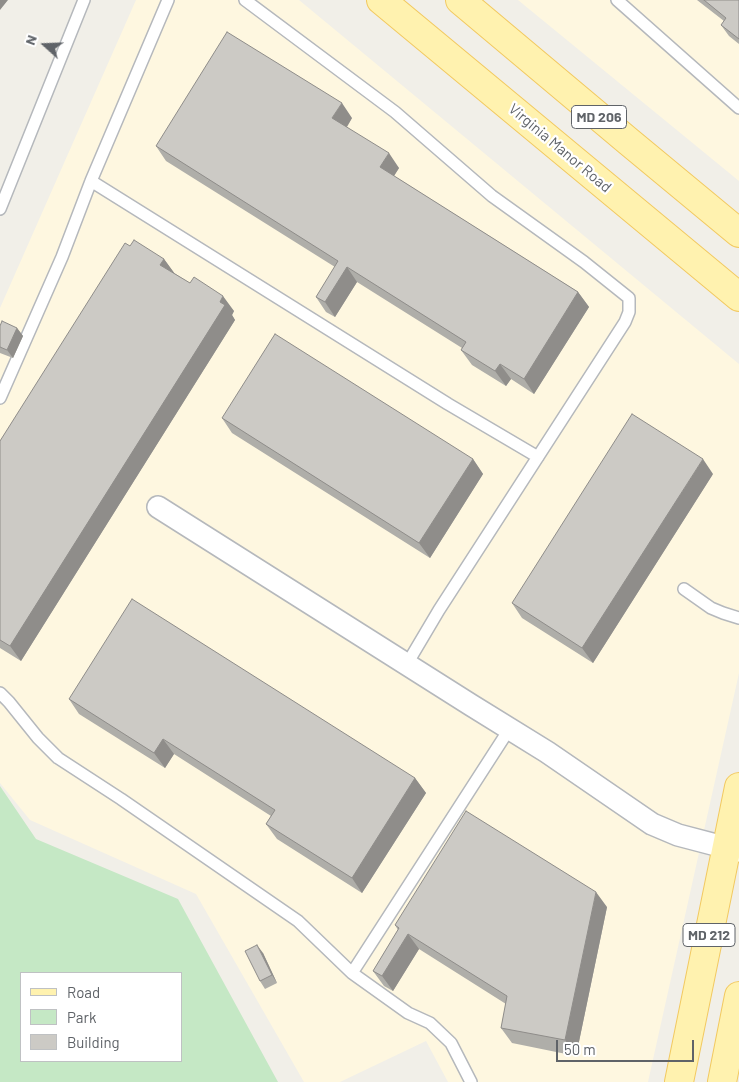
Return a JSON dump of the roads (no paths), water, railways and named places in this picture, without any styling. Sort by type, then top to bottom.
[{"type":"main road","name":"Virginia Manor Road","points":[[381,0],[739,297]]},
{"type":"main road","name":"MD 206","points":[[460,0],[739,233]]},
{"type":"main road","name":"MD 212","points":[[678,1082],[733,850],[739,787]]},
{"type":"main road","points":[[722,1082],[739,996]]},
{"type":"street","points":[[158,507],[510,728],[652,824],[678,835],[733,850]]},
{"type":"lane","points":[[0,209],[84,0]]},
{"type":"lane","points":[[0,398],[62,257],[91,181],[168,0]]},
{"type":"lane","points":[[245,0],[395,112],[492,196],[584,262],[629,298],[629,312],[625,322],[406,664]]},
{"type":"lane","points":[[617,0],[739,108]]},
{"type":"lane","points":[[91,181],[448,404],[538,457]]},
{"type":"lane","points":[[684,589],[711,608],[739,618]]},
{"type":"lane","points":[[0,693],[10,702],[38,738],[58,758],[298,921],[352,973],[408,1013],[430,1022],[451,1042],[471,1082]]},
{"type":"lane","points":[[352,973],[510,728]]}]
